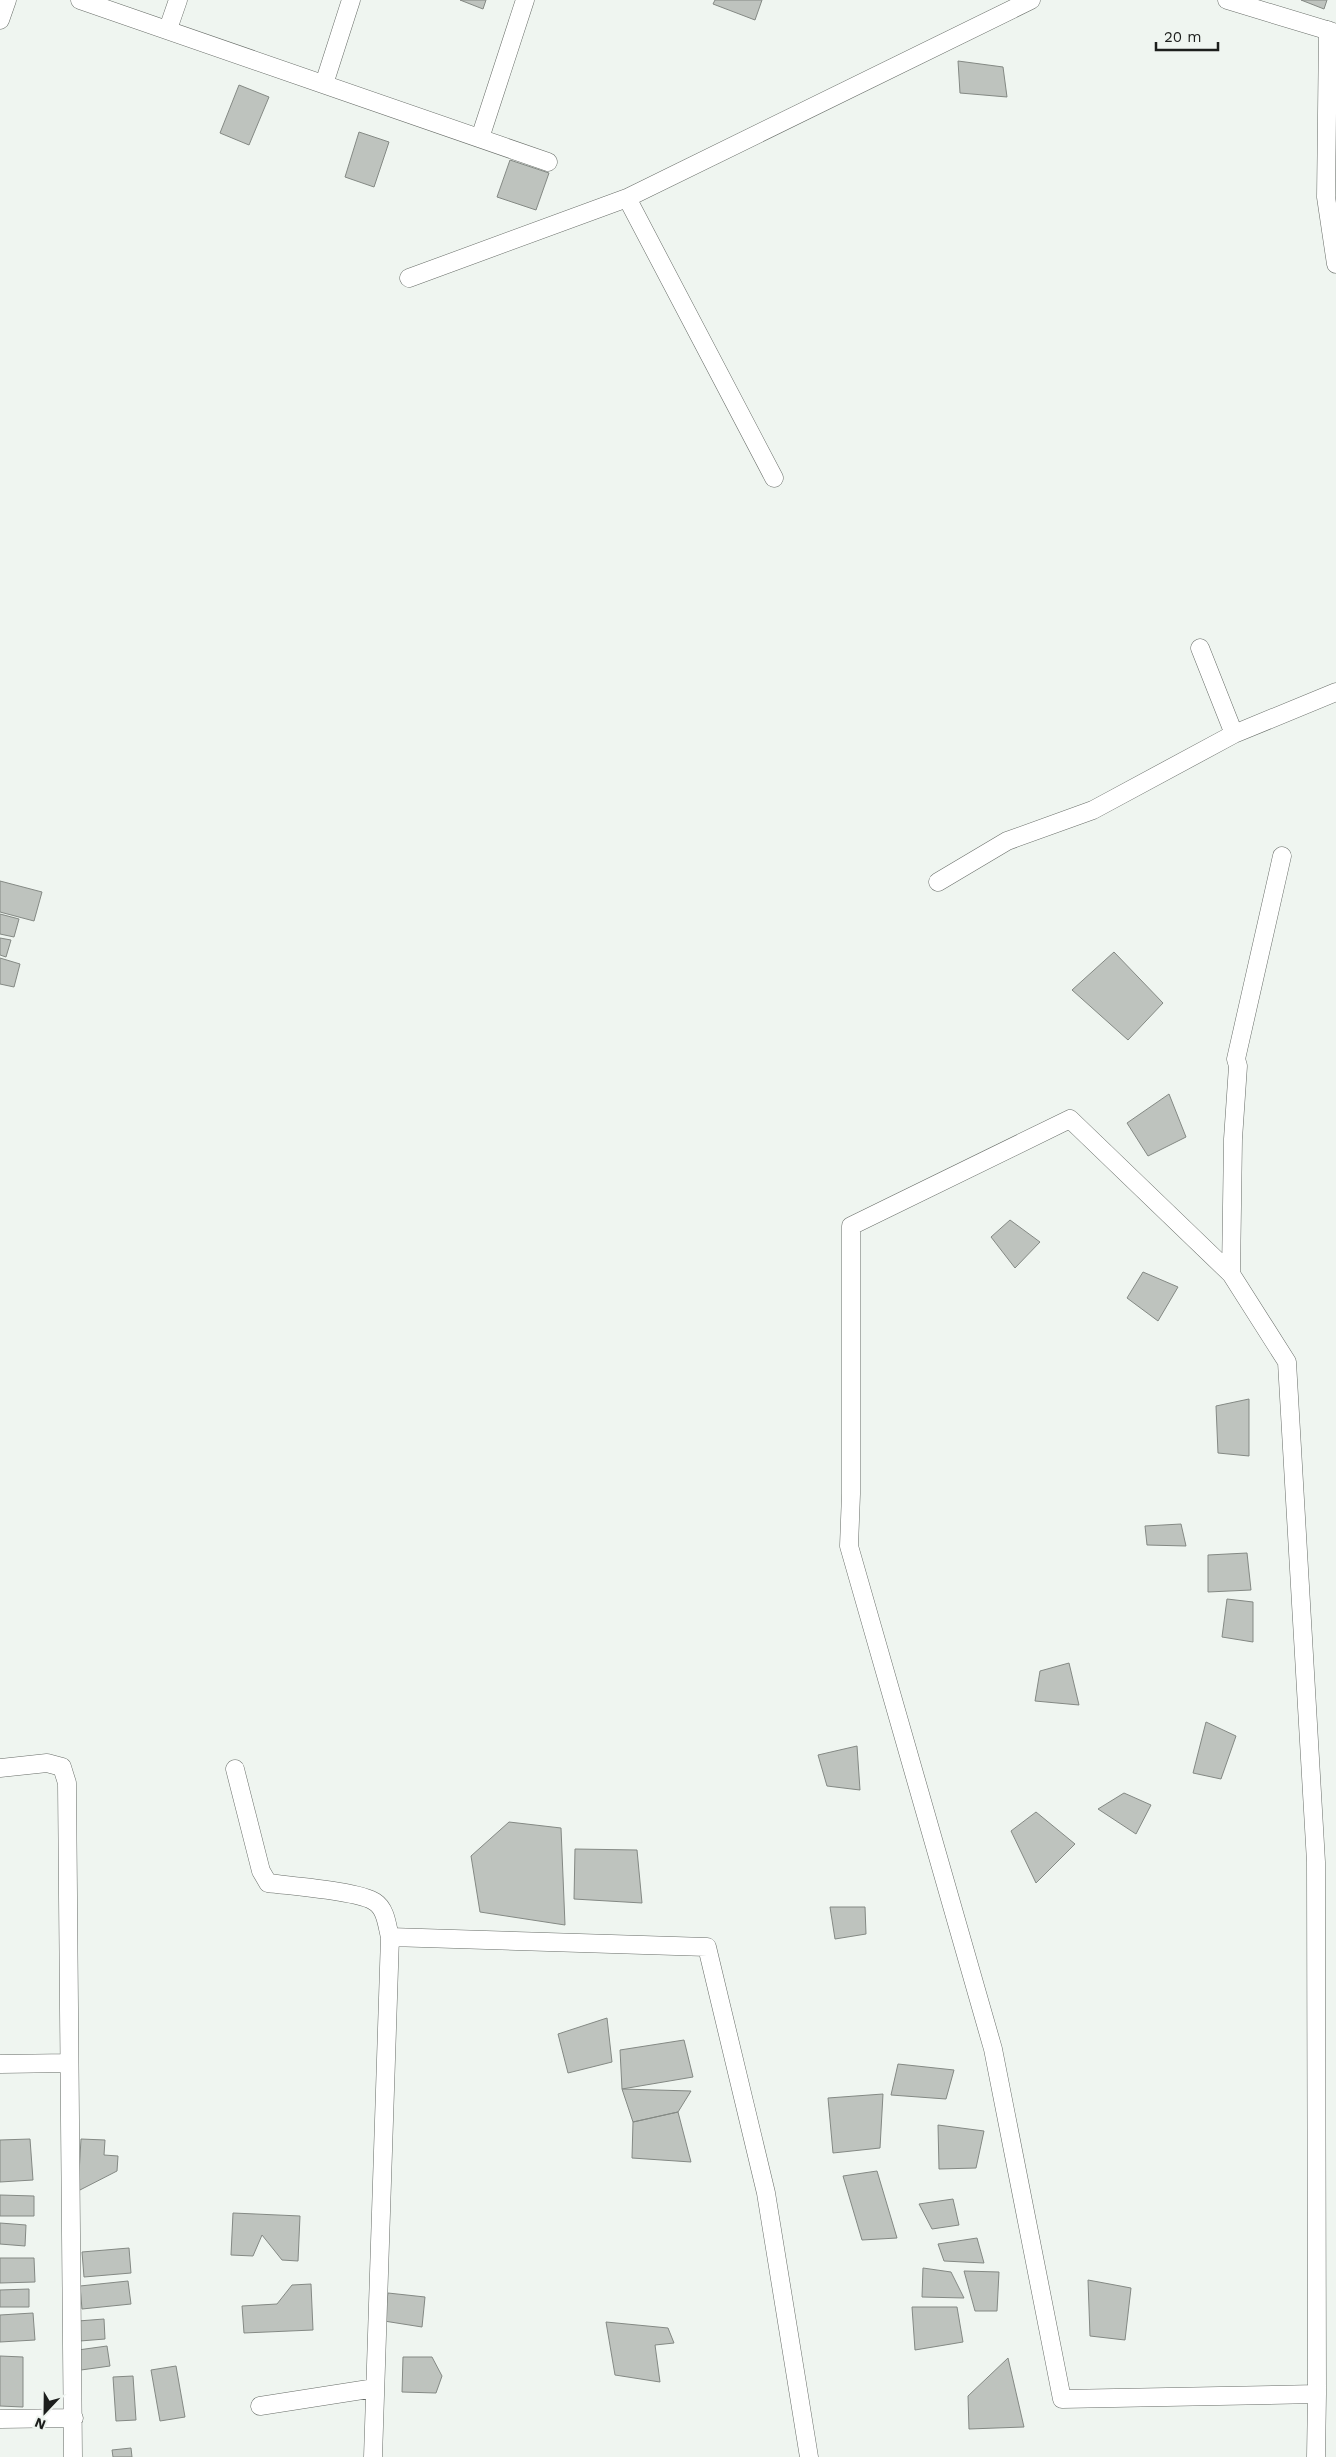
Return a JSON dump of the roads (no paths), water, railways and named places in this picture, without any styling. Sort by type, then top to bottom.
[{"type":"street","points":[[0,20],[7,0]]},
{"type":"street","points":[[80,0],[548,162]]},
{"type":"street","points":[[168,29],[178,0]]},
{"type":"street","points":[[324,84],[351,0]]},
{"type":"street","points":[[480,138],[525,0]]},
{"type":"street","points":[[409,278],[627,198],[1031,0]]},
{"type":"street","points":[[1227,0],[1332,32],[1326,197],[1336,264]]},
{"type":"street","points":[[627,198],[774,478]]},
{"type":"street","points":[[1200,648],[1234,734]]},
{"type":"street","points":[[938,882],[1007,841],[1093,810],[1234,734],[1336,692]]},
{"type":"street","points":[[1231,1274],[1233,1139],[1238,1066],[1236,1059],[1282,856]]},
{"type":"street","points":[[1316,2457],[1317,2394],[1316,1862],[1287,1362],[1231,1274],[1070,1119],[851,1226],[851,1494],[849,1546],[993,2049],[1062,2399],[1317,2394]]},
{"type":"street","points":[[0,1768],[47,1762],[62,1767],[67,1783],[73,2457]]},
{"type":"street","points":[[236,1770],[261,1870],[268,1883],[361,1896],[376,1902],[384,1912],[390,1937],[373,2457]]},
{"type":"street","points":[[390,1937],[707,1947],[766,2193],[809,2457]]},
{"type":"street","points":[[0,2064],[69,2063]]},
{"type":"street","points":[[260,2406],[375,2388]]},
{"type":"street","points":[[0,2419],[74,2418]]}]
